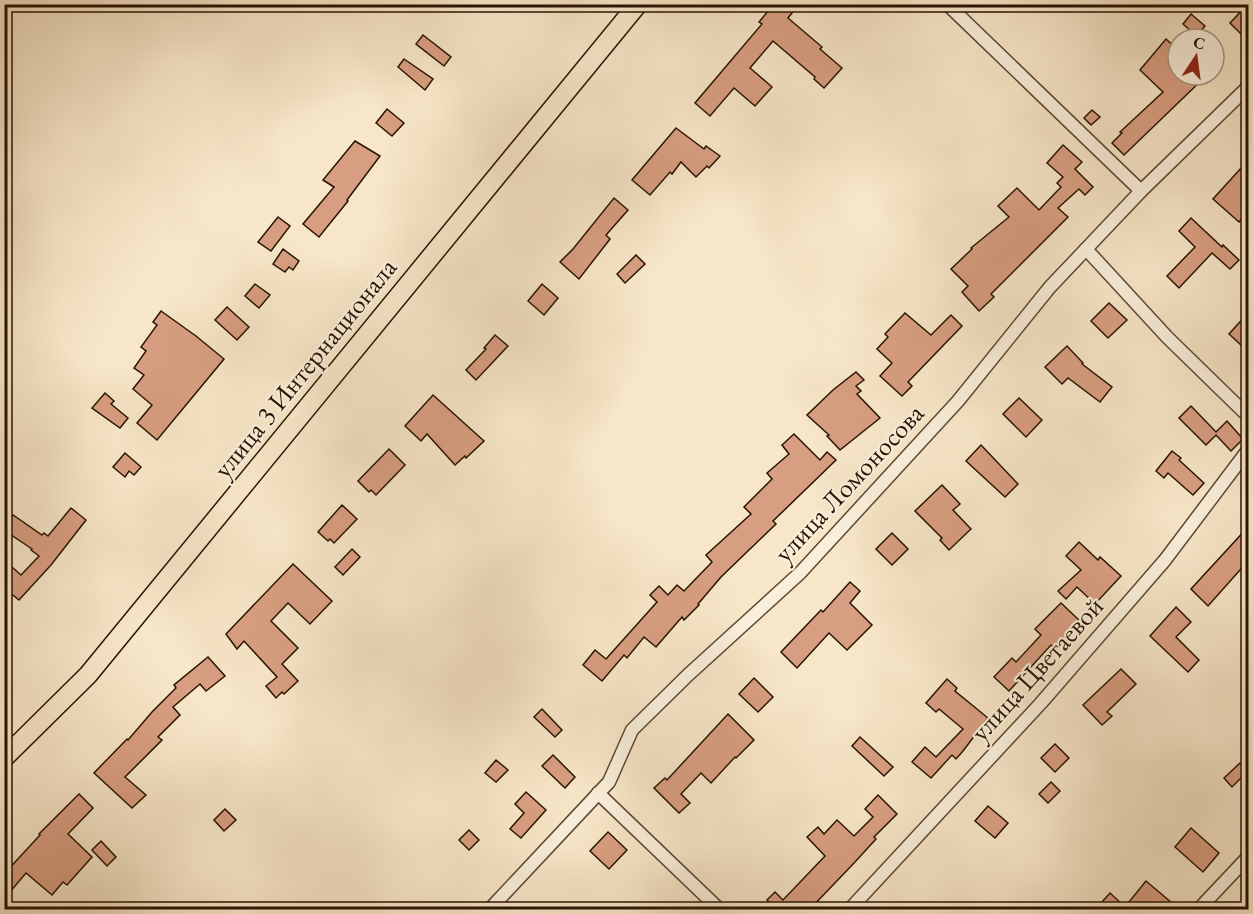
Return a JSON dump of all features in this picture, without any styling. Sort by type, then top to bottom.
[{"type":"main road","name":"улица 3 Интернационала","points":[[4,758],[88,675],[638,4]]},
{"type":"street","points":[[947,4],[1141,191]]},
{"type":"street","name":"улица Ломоносова","points":[[489,909],[609,782],[632,730],[688,675],[800,573],[958,401],[1050,287],[1141,191],[1248,87]]},
{"type":"street","points":[[1086,249],[1167,337],[1248,417]]},
{"type":"street","name":"улица Цветаевой","points":[[849,909],[1041,703],[1166,560],[1248,450]]},
{"type":"street","points":[[598,794],[720,909]]},
{"type":"street","points":[[1198,909],[1248,857]]},
{"type":"building","points":[[774,4],[799,4],[788,18],[822,47],[820,49],[842,68],[824,88],[814,79],[815,77],[773,41],[750,68],[772,87],[755,106],[734,88],[710,116],[695,103],[762,24],[759,22]]},
{"type":"building","points":[[1248,4],[1248,30],[1243,36],[1230,23]]},
{"type":"building","points":[[1191,14],[1205,26],[1186,27],[1183,24]]},
{"type":"building","points":[[423,35],[451,57],[444,66],[416,44]]},
{"type":"building","points":[[1166,39],[1166,87],[1195,87],[1124,155],[1112,143],[1122,133],[1120,132],[1163,92],[1140,70]]},
{"type":"building","points":[[404,59],[433,79],[425,90],[398,67]]},
{"type":"building","points":[[387,109],[404,123],[392,136],[376,123]]},
{"type":"building","points":[[1092,110],[1100,117],[1091,125],[1084,118]]},
{"type":"building","points":[[676,128],[704,149],[706,146],[720,156],[696,177],[681,162],[650,195],[632,180]]},
{"type":"building","points":[[355,141],[380,156],[319,237],[303,224],[334,187],[323,180]]},
{"type":"building","points":[[1063,145],[1082,162],[1075,169],[1093,187],[1085,195],[1079,189],[1058,208],[1068,217],[991,294],[994,297],[979,311],[962,292],[968,286],[951,269],[971,248],[1009,217],[998,206],[1017,188],[1039,210],[1061,187],[1057,183],[1063,177],[1047,163]]},
{"type":"building","points":[[1242,167],[1248,173],[1248,211],[1239,222],[1213,199]]},
{"type":"building","points":[[614,198],[628,210],[606,235],[610,239],[579,279],[560,262]]},
{"type":"building","points":[[278,217],[290,226],[271,251],[258,242]]},
{"type":"building","points":[[1191,218],[1239,260],[1230,269],[1212,253],[1179,288],[1167,276],[1195,247],[1179,231]]},
{"type":"building","points":[[283,249],[299,261],[293,270],[289,267],[285,272],[273,264]]},
{"type":"building","points":[[636,255],[645,264],[625,283],[617,274]]},
{"type":"building","points":[[255,284],[270,295],[259,308],[245,296]]},
{"type":"building","points":[[542,284],[558,298],[544,315],[528,301]]},
{"type":"building","points":[[1109,303],[1127,320],[1108,338],[1091,321]]},
{"type":"building","points":[[227,307],[249,327],[237,340],[215,320]]},
{"type":"building","points":[[161,311],[224,359],[157,440],[137,423],[152,405],[133,389],[144,375],[134,368],[146,351],[141,347],[157,325],[153,322]]},
{"type":"building","points":[[905,313],[931,335],[951,315],[962,326],[908,382],[912,386],[902,396],[880,376],[892,363],[877,349],[888,337],[885,334]]},
{"type":"building","points":[[1248,313],[1248,340],[1242,346],[1229,334]]},
{"type":"building","points":[[495,335],[508,346],[476,380],[466,370],[486,349],[484,348]]},
{"type":"building","points":[[1067,346],[1082,364],[1112,387],[1100,402],[1068,378],[1062,384],[1045,367]]},
{"type":"building","points":[[856,372],[864,380],[856,386],[861,391],[857,394],[880,418],[840,450],[827,436],[829,435],[807,415]]},
{"type":"building","points":[[105,393],[114,401],[111,404],[128,418],[120,428],[92,408]]},
{"type":"building","points":[[433,395],[484,441],[455,465],[427,434],[421,441],[405,426]]},
{"type":"building","points":[[1019,398],[1042,420],[1026,437],[1003,414]]},
{"type":"building","points":[[1191,406],[1216,432],[1227,421],[1243,439],[1231,451],[1216,435],[1206,445],[1179,418]]},
{"type":"building","points":[[794,434],[820,460],[827,452],[836,460],[773,521],[776,524],[721,577],[699,605],[684,620],[682,617],[656,647],[644,637],[627,658],[624,655],[602,681],[583,665],[595,650],[606,659],[657,602],[650,595],[659,586],[668,595],[677,585],[684,591],[712,562],[706,555],[751,514],[744,507],[772,479],[767,473],[789,454],[782,445]]},
{"type":"building","points":[[981,445],[1018,484],[1005,497],[966,461]]},
{"type":"building","points":[[389,449],[405,465],[376,495],[371,490],[369,492],[358,481]]},
{"type":"building","points":[[1172,451],[1204,483],[1193,495],[1168,473],[1164,478],[1156,471]]},
{"type":"building","points":[[125,453],[141,467],[134,475],[129,471],[125,477],[113,467]]},
{"type":"building","points":[[942,485],[960,504],[953,510],[971,529],[949,550],[940,540],[942,538],[915,511]]},
{"type":"building","points":[[342,505],[357,519],[334,543],[318,532]]},
{"type":"building","points":[[71,508],[86,520],[51,565],[19,600],[4,588],[4,576],[12,567],[21,575],[39,556],[4,530],[4,527],[13,515],[42,535],[44,533],[48,536]]},
{"type":"building","points":[[1248,527],[1248,561],[1208,606],[1191,589]]},
{"type":"building","points":[[892,533],[908,549],[892,565],[876,549]]},
{"type":"building","points":[[1079,542],[1098,560],[1100,557],[1121,576],[1095,604],[1077,587],[1066,599],[1058,591],[1081,570],[1066,556]]},
{"type":"building","points":[[352,549],[360,557],[343,575],[335,567]]},
{"type":"building","points":[[293,564],[332,601],[310,624],[288,603],[271,621],[298,648],[282,664],[298,681],[276,698],[266,686],[277,677],[244,641],[237,649],[226,634]]},
{"type":"building","points":[[850,582],[860,591],[850,603],[872,625],[847,650],[829,633],[797,668],[781,652],[821,610],[823,612]]},
{"type":"building","points":[[1061,603],[1081,622],[1054,648],[1051,645],[1009,691],[994,677],[1012,658],[1016,662],[1041,635],[1035,629]]},
{"type":"building","points":[[1176,607],[1191,622],[1176,637],[1199,660],[1188,672],[1150,636]]},
{"type":"building","points":[[208,657],[225,676],[206,691],[200,684],[173,707],[180,715],[158,737],[162,740],[125,777],[146,795],[132,808],[94,773],[176,688],[174,685]]},
{"type":"building","points":[[1121,669],[1136,684],[1107,712],[1112,716],[1102,725],[1083,705]]},
{"type":"building","points":[[754,678],[773,697],[758,712],[739,694]]},
{"type":"building","points":[[947,679],[957,688],[955,691],[988,718],[956,759],[952,755],[931,778],[912,762],[925,747],[936,757],[963,729],[939,709],[936,712],[926,703]]},
{"type":"building","points":[[542,709],[562,730],[555,737],[534,717]]},
{"type":"building","points":[[728,714],[754,740],[711,783],[701,773],[681,794],[690,803],[679,813],[654,788],[665,778],[667,780]]},
{"type":"building","points":[[860,737],[893,767],[884,776],[852,746]]},
{"type":"building","points":[[1055,744],[1069,758],[1055,772],[1041,758]]},
{"type":"building","points":[[553,755],[575,777],[565,788],[542,766]]},
{"type":"building","points":[[496,760],[508,770],[496,782],[485,773]]},
{"type":"building","points":[[1240,763],[1248,771],[1232,787],[1224,778]]},
{"type":"building","points":[[1051,782],[1060,791],[1048,803],[1039,794]]},
{"type":"building","points":[[526,792],[546,810],[521,838],[510,829],[524,813],[515,804]]},
{"type":"building","points":[[79,794],[93,808],[68,834],[92,857],[67,885],[63,882],[52,895],[26,873],[4,899],[4,874],[39,834]]},
{"type":"building","points":[[878,795],[897,814],[874,837],[876,839],[855,862],[810,909],[773,909],[775,908],[767,900],[775,892],[783,900],[825,856],[807,837],[818,827],[824,834],[837,820],[854,836],[873,817],[865,809]]},
{"type":"building","points":[[988,806],[1008,823],[995,838],[975,821]]},
{"type":"building","points":[[225,809],[236,820],[224,831],[214,820]]},
{"type":"building","points":[[1191,828],[1219,853],[1203,872],[1175,847]]},
{"type":"building","points":[[469,830],[479,840],[469,850],[459,840]]},
{"type":"building","points":[[608,832],[627,850],[609,869],[590,851]]},
{"type":"building","points":[[101,841],[116,857],[107,866],[92,850]]},
{"type":"building","points":[[1146,881],[1172,903],[1166,909],[1098,909],[1110,893],[1125,907]]}]
